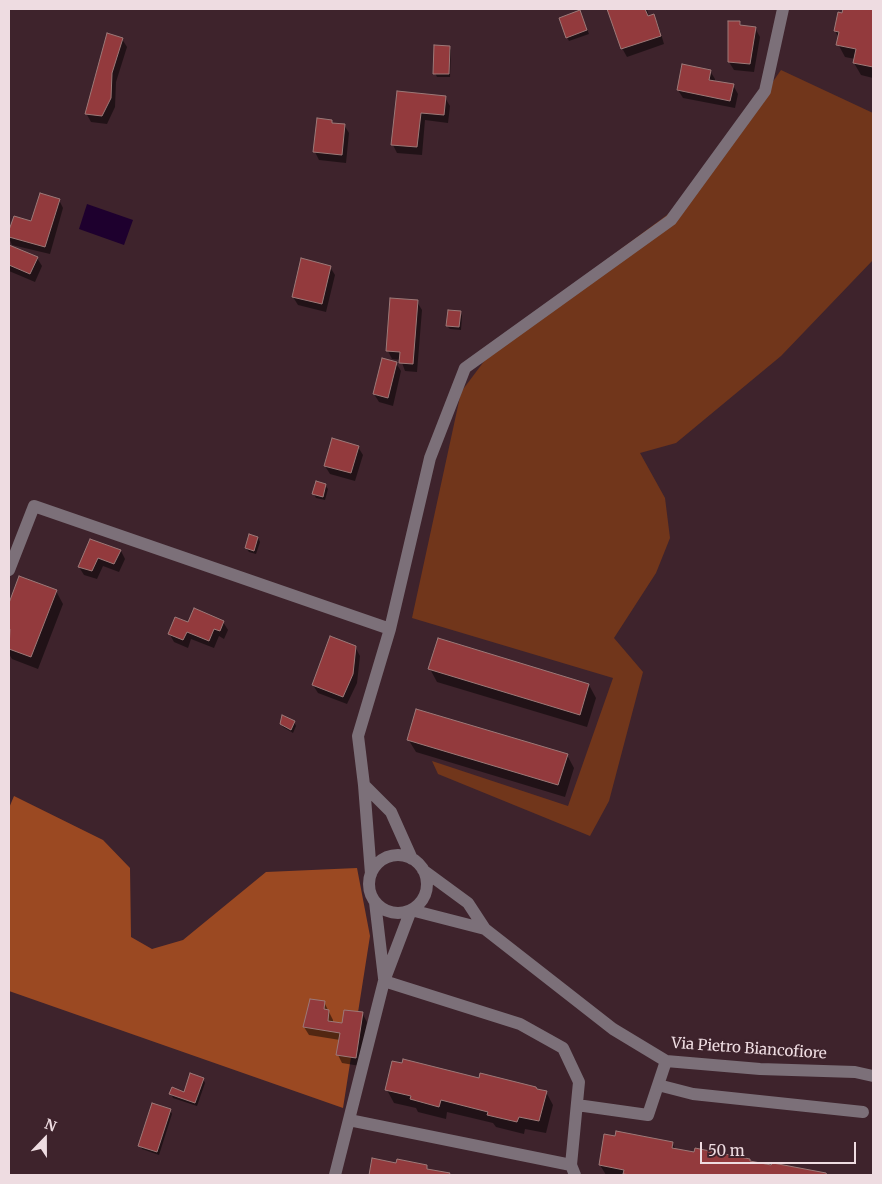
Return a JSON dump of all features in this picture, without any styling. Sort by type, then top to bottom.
[{"type":"street","points":[[384,981],[375,902],[370,888],[371,874],[364,785],[358,736],[390,629],[430,458],[465,368],[671,220],[765,91],[783,9]]},
{"type":"street","points":[[9,570],[34,506],[390,629]]},
{"type":"street","points":[[364,785],[390,812],[412,860]]},
{"type":"street","points":[[371,874],[376,865],[384,859],[393,856],[403,856],[412,860],[468,903],[485,929]]},
{"type":"street","points":[[335,1175],[384,981],[411,910],[424,897],[426,879],[423,870]]},
{"type":"street","points":[[375,902],[388,911],[396,913],[411,910],[485,929]]},
{"type":"street","name":"Via Pietro Biancofiore","points":[[485,929],[613,1029],[666,1061],[760,1068],[855,1072],[873,1076]]},
{"type":"street","points":[[350,1120],[573,1170],[579,1082],[564,1048],[520,1024],[384,981]]},
{"type":"street","points":[[577,1105],[648,1115],[666,1061]]},
{"type":"street","points":[[658,1085],[693,1094],[862,1112]]},
{"type":"shaded area","points":[[781,70],[873,113],[873,260],[781,356],[676,443],[640,453],[665,498],[670,538],[656,573],[614,638],[643,672],[609,801],[590,836],[438,774],[432,761],[568,806],[613,678],[412,618],[461,392],[503,336],[694,195]]},
{"type":"shaded area","points":[[87,204],[133,220],[124,245],[79,229]]},
{"type":"shaded area","points":[[14,796],[103,840],[130,868],[131,937],[152,949],[183,940],[266,872],[357,868],[370,936],[343,1108],[9,991],[9,808]]},
{"type":"building","points":[[607,9],[645,9],[648,16],[654,14],[661,36],[621,49]]},
{"type":"building","points":[[843,9],[873,9],[873,67],[853,63],[856,49],[836,45],[839,32],[834,31],[838,12],[842,13]]},
{"type":"building","points":[[580,10],[587,30],[566,38],[559,18]]},
{"type":"building","points":[[728,21],[740,21],[740,25],[756,27],[750,64],[728,62]]},
{"type":"building","points":[[107,33],[123,38],[112,73],[111,98],[102,116],[85,114]]},
{"type":"building","points":[[434,45],[450,46],[449,74],[433,74]]},
{"type":"building","points":[[682,64],[711,70],[709,80],[734,84],[730,101],[677,90]]},
{"type":"building","points":[[397,91],[446,96],[444,115],[421,113],[417,147],[391,145]]},
{"type":"building","points":[[317,118],[332,120],[332,123],[345,124],[342,155],[313,152]]},
{"type":"building","points":[[40,193],[60,199],[45,247],[9,237],[9,230],[14,216],[31,221]]},
{"type":"building","points":[[9,245],[38,257],[30,274],[9,265]]},
{"type":"building","points":[[301,258],[331,266],[322,304],[292,297]]},
{"type":"building","points":[[390,298],[418,300],[413,364],[399,363],[400,352],[386,351]]},
{"type":"building","points":[[448,310],[461,311],[459,327],[446,326]]},
{"type":"building","points":[[382,358],[397,362],[388,398],[373,394]]},
{"type":"building","points":[[332,438],[359,446],[351,473],[324,466]]},
{"type":"building","points":[[316,481],[326,484],[323,497],[312,494]]},
{"type":"building","points":[[249,534],[258,537],[254,551],[245,548]]},
{"type":"building","points":[[90,539],[121,550],[114,564],[98,558],[92,571],[78,567]]},
{"type":"building","points":[[19,576],[57,590],[31,657],[9,649],[9,603]]},
{"type":"building","points":[[194,608],[224,621],[220,631],[214,629],[209,641],[187,632],[183,640],[168,634],[175,617],[188,622]]},
{"type":"building","points":[[330,636],[356,646],[353,674],[343,697],[312,685]]},
{"type":"building","points":[[438,638],[589,684],[580,715],[428,669]]},
{"type":"building","points":[[416,709],[568,754],[558,785],[407,740]]},
{"type":"building","points":[[282,715],[295,721],[291,730],[280,724]]},
{"type":"building","points":[[310,999],[325,1001],[324,1009],[329,1010],[328,1021],[342,1023],[344,1010],[363,1012],[356,1058],[336,1055],[340,1033],[303,1027]]},
{"type":"building","points":[[403,1059],[479,1078],[480,1073],[547,1091],[539,1121],[519,1117],[517,1122],[487,1115],[488,1112],[441,1100],[439,1107],[410,1099],[411,1096],[385,1090],[392,1061],[402,1063]]},
{"type":"building","points":[[190,1073],[204,1078],[195,1103],[169,1094],[172,1087],[184,1092]]},
{"type":"building","points":[[152,1103],[171,1109],[157,1152],[138,1146]]},
{"type":"building","points":[[616,1131],[673,1142],[672,1148],[694,1152],[695,1148],[750,1159],[750,1161],[771,1165],[773,1163],[826,1173],[827,1175],[623,1174],[624,1170],[599,1165],[604,1134],[615,1136]]},
{"type":"building","points":[[372,1158],[396,1163],[397,1159],[427,1165],[427,1169],[450,1173],[449,1175],[369,1175]]}]
